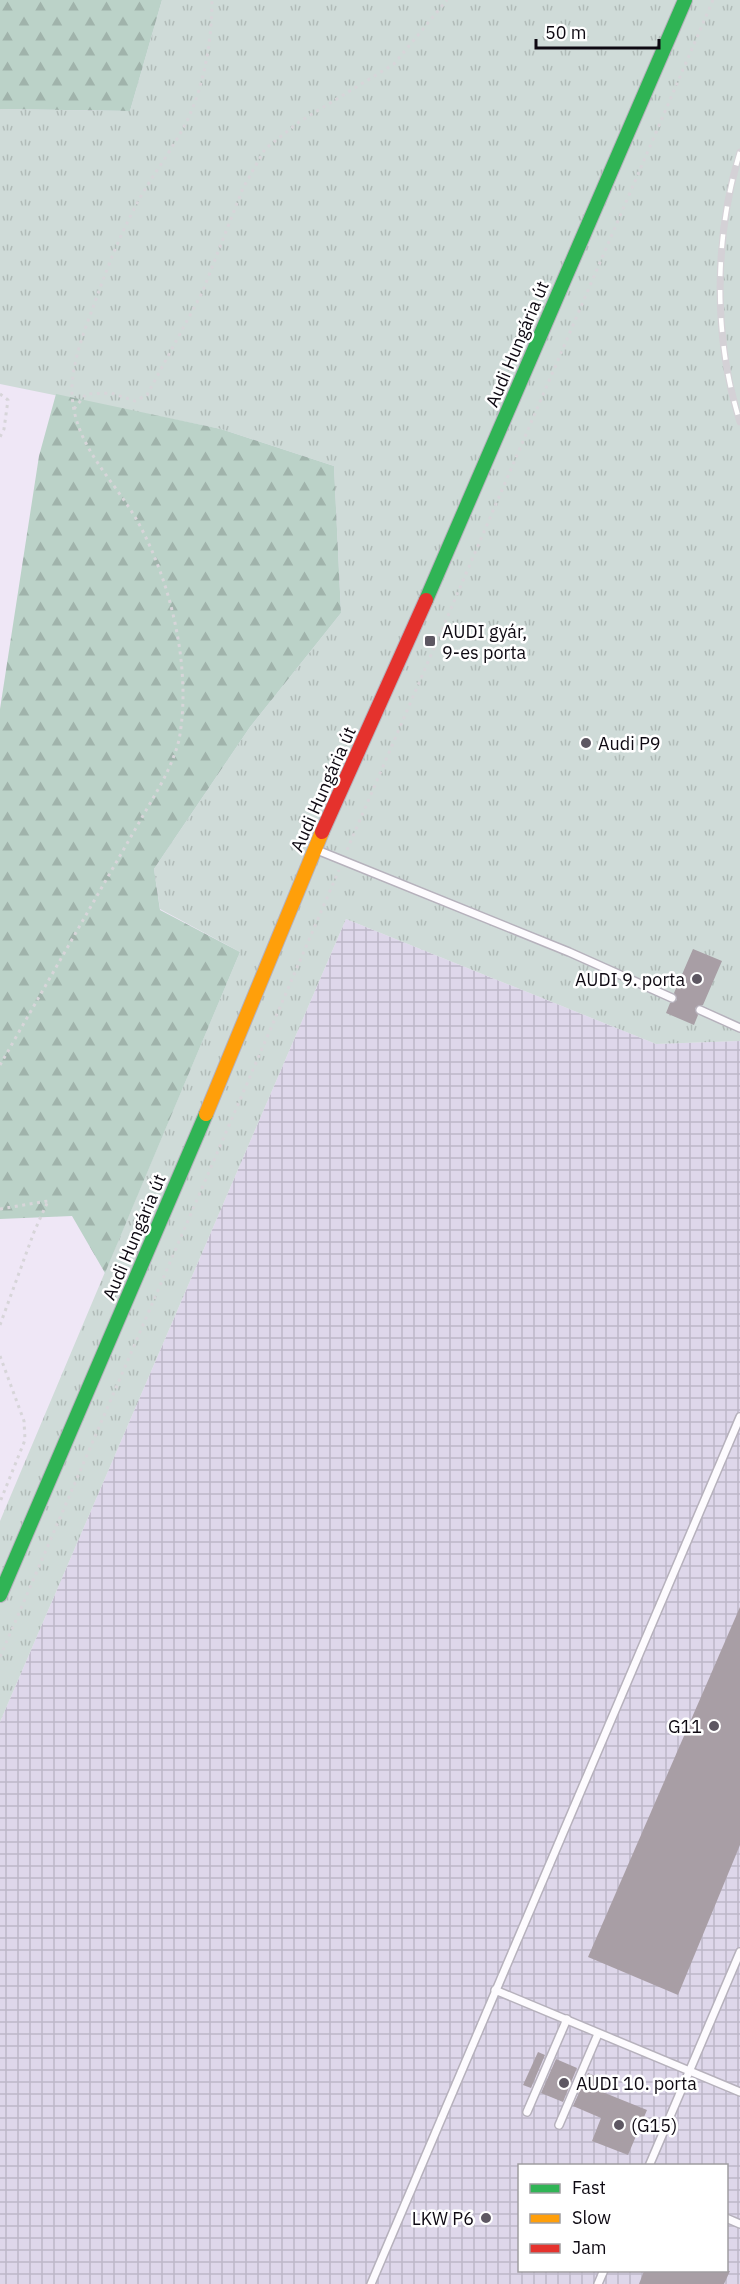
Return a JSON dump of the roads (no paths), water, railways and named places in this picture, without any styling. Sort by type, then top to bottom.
[{"type":"street","name":"Audi Hungária út","points":[[0,1596],[267,972],[315,849],[437,576],[685,0]]},
{"type":"lane","points":[[315,849],[569,952],[672,998]]},
{"type":"lane","points":[[700,1010],[740,1028]]},
{"type":"lane","points":[[371,2284],[740,1417]]},
{"type":"lane","points":[[650,2164],[740,1952]]},
{"type":"lane","points":[[495,1990],[740,2092]]},
{"type":"lane","points":[[527,2112],[567,2019]]},
{"type":"lane","points":[[559,2125],[598,2034]]},
{"type":"railway","points":[[740,152],[725,218],[720,287],[725,356],[740,422]]},
{"type":"place","name":"AUDI gyár, 9-es porta","points":[[430,641]]},
{"type":"place","name":"Audi P9","points":[[586,743]]},
{"type":"place","name":"AUDI 9. porta","points":[[697,979]]},
{"type":"place","name":"G11","points":[[714,1726]]},
{"type":"place","name":"AUDI 10. porta","points":[[564,2083]]},
{"type":"place","name":"(G15)","points":[[619,2125]]},
{"type":"place","name":"LKW P6","points":[[486,2218]]}]
